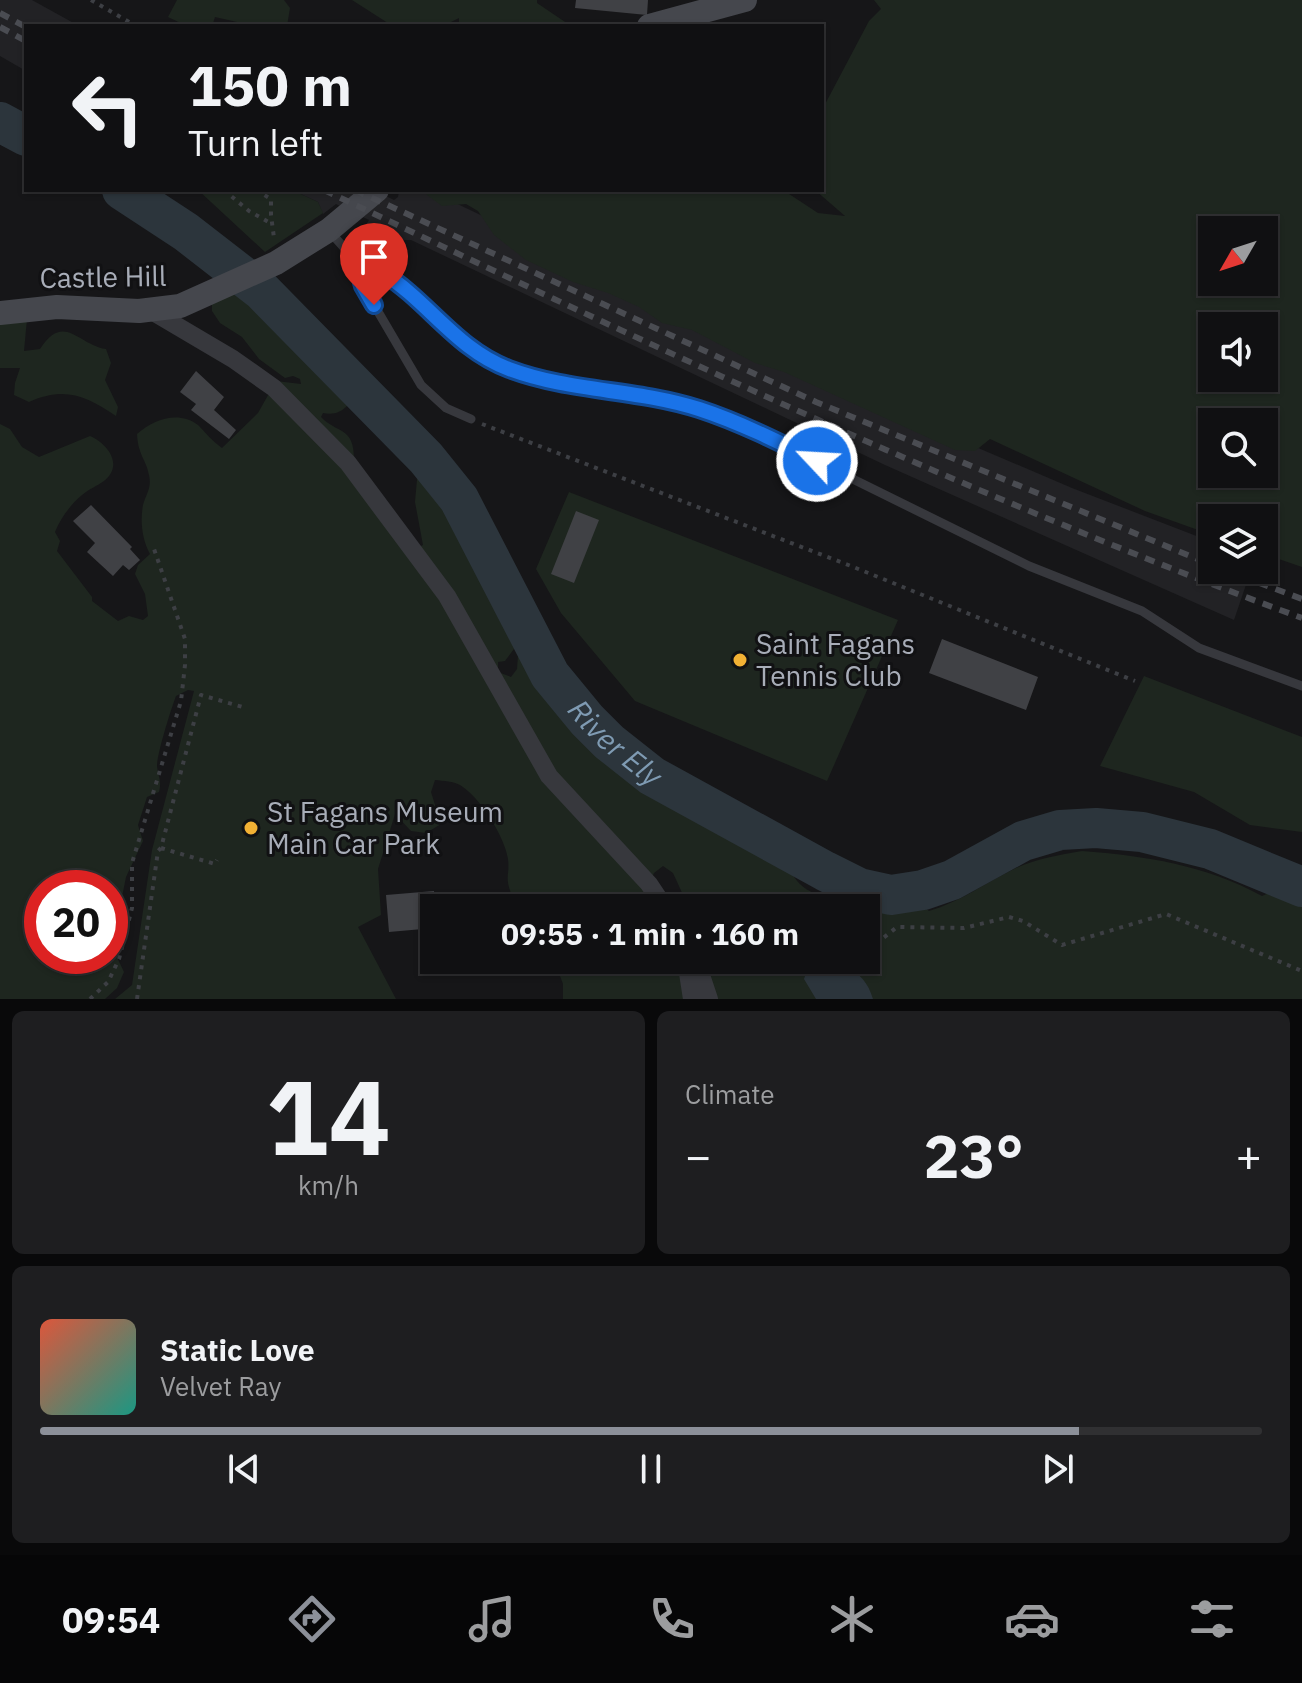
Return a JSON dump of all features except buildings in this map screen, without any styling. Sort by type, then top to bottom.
[{"type":"street","points":[[656,24],[745,0]]},
{"type":"street","name":"Castle Hill","points":[[0,313],[57,307],[150,310],[180,306],[329,230],[375,192]]},
{"type":"street","points":[[150,310],[233,359],[274,388],[348,463],[447,596],[549,776],[656,894]]},
{"type":"street","points":[[688,974],[692,999]]},
{"type":"street","points":[[701,974],[709,999]]},
{"type":"lane","points":[[329,230],[356,261],[363,286],[421,385],[446,408],[471,419]]},
{"type":"lane","points":[[356,261],[382,272],[403,288],[471,350],[507,368],[546,381],[631,394],[699,409],[790,448],[1029,566],[1142,611],[1199,648],[1302,686]]},
{"type":"path","points":[[91,0],[133,24]]},
{"type":"path","points":[[226,192],[249,211],[272,224]]},
{"type":"path","points":[[259,192],[271,199],[277,254]]},
{"type":"path","points":[[471,419],[1135,681]]},
{"type":"path","points":[[90,999],[108,982],[119,959],[132,908],[132,863],[181,701],[185,639],[153,546]]},
{"type":"path","points":[[137,999],[158,851],[201,695],[246,708]]},
{"type":"path","points":[[161,848],[215,864],[217,860]]},
{"type":"path","points":[[880,941],[897,927],[964,928],[1009,917],[1031,925],[1062,945],[1166,914],[1302,971]]},
{"type":"shaded area","points":[[0,0],[32,0],[75,24],[24,24],[24,70],[0,56]]},
{"type":"shaded area","points":[[177,0],[284,0],[290,8],[287,24],[240,24],[215,17],[213,24],[183,24],[168,17]]},
{"type":"shaded area","points":[[352,0],[537,0],[568,24],[459,24],[459,18],[447,24],[389,24]]},
{"type":"shaded area","points":[[874,0],[1302,0],[1302,567],[1278,559],[1278,504],[1198,504],[1198,530],[1145,511],[990,439],[975,451],[955,450],[784,372],[755,363],[692,330],[662,323],[639,307],[526,260],[494,235],[478,211],[466,204],[442,206],[425,192],[786,192],[818,213],[845,216],[817,192],[824,192],[824,106],[869,21],[881,9]]},
{"type":"shaded area","points":[[200,192],[296,192],[318,202],[323,213],[265,252]]},
{"type":"shaded area","points":[[296,192],[378,192],[394,200],[399,192],[432,192],[901,415],[1072,488],[1198,537],[1198,584],[1246,584],[1234,620],[885,465],[411,240],[404,240],[396,256],[400,262],[397,267],[391,267],[359,236],[369,220],[336,204],[323,214],[318,202]]},
{"type":"shaded area","points":[[238,291],[251,297],[264,310],[287,322],[301,339],[313,364],[349,384],[353,390],[347,406],[336,413],[323,413],[321,417],[348,436],[354,459],[419,547],[423,545],[415,502],[418,469],[430,467],[474,506],[489,536],[483,561],[487,567],[506,570],[515,585],[502,620],[517,635],[519,642],[505,661],[498,662],[498,672],[511,677],[517,669],[518,655],[530,651],[550,665],[541,688],[569,693],[579,699],[587,716],[585,743],[634,785],[668,802],[670,792],[684,786],[694,787],[704,809],[699,820],[739,835],[744,832],[757,837],[761,850],[790,859],[795,878],[815,894],[683,894],[673,873],[663,866],[654,873],[647,889],[653,894],[511,894],[506,850],[483,807],[460,785],[435,780],[431,792],[441,824],[426,833],[411,831],[395,814],[378,869],[381,915],[358,927],[396,999],[115,999],[132,985],[152,850],[194,691],[188,690],[176,696],[158,760],[159,792],[147,797],[138,825],[143,841],[128,873],[128,870],[24,870],[24,974],[123,974],[117,988],[105,999],[0,999],[0,424],[10,429],[22,447],[39,457],[90,436],[108,450],[113,462],[110,475],[82,495],[66,512],[55,532],[60,541],[57,551],[92,601],[118,621],[129,616],[143,620],[148,616],[145,594],[135,574],[138,565],[150,554],[143,537],[142,517],[150,480],[137,434],[158,421],[182,418],[198,425],[222,448],[258,413],[276,381],[301,384],[300,379],[293,376],[285,378],[259,359],[242,337],[220,323],[212,311],[212,297]]},
{"type":"shaded area","points":[[0,315],[27,319],[24,351],[40,349],[49,338],[64,331],[106,349],[111,363],[105,380],[118,407],[116,416],[95,403],[75,396],[54,395],[29,402],[14,395],[20,368],[0,368]]},
{"type":"shaded area","name":"Saint Fagans Tennis Club","points":[[569,492],[898,620],[827,781],[635,701],[561,613],[536,569]]},
{"type":"shaded area","points":[[1144,676],[1302,737],[1302,832],[1250,825],[1194,792],[1100,766]]},
{"type":"shaded area","points":[[1082,851],[1175,864],[1241,885],[1262,896],[1273,891],[1302,907],[1302,999],[715,999],[708,974],[880,974],[880,905],[893,912],[900,899],[916,900],[929,911],[1003,874],[1047,858]]},
{"type":"shaded area","points":[[559,974],[680,974],[685,999],[563,999]]},
{"type":"shaded area","points":[[806,974],[857,974],[869,988],[873,999],[816,999],[804,979]]},
{"type":"waterway","name":"River Ely","points":[[0,122],[24,135]]},
{"type":"waterway","name":"River Ely","points":[[125,192],[186,232],[262,291],[426,458],[459,499],[550,675],[609,742],[652,776],[859,888],[891,895],[923,890],[952,880],[1023,841],[1060,830],[1096,828],[1142,832],[1210,849],[1302,887]]},
{"type":"railway","points":[[0,13],[24,26]]},
{"type":"railway","points":[[0,27],[24,40]]},
{"type":"railway","points":[[328,192],[686,360],[930,469],[1177,571],[1302,618]]},
{"type":"railway","points":[[359,192],[816,402],[1198,559]]},
{"type":"railway","points":[[1262,584],[1302,599]]},
{"type":"place","name":"Saint Fagans Tennis Club","points":[[740,660]]},
{"type":"place","name":"St Fagans Museum Main Car Park","points":[[251,828]]},
{"type":"route","points":[[374,305],[363,286],[356,261],[382,272],[403,288],[471,350],[507,368],[546,381],[631,394],[699,409],[817,461]]}]
